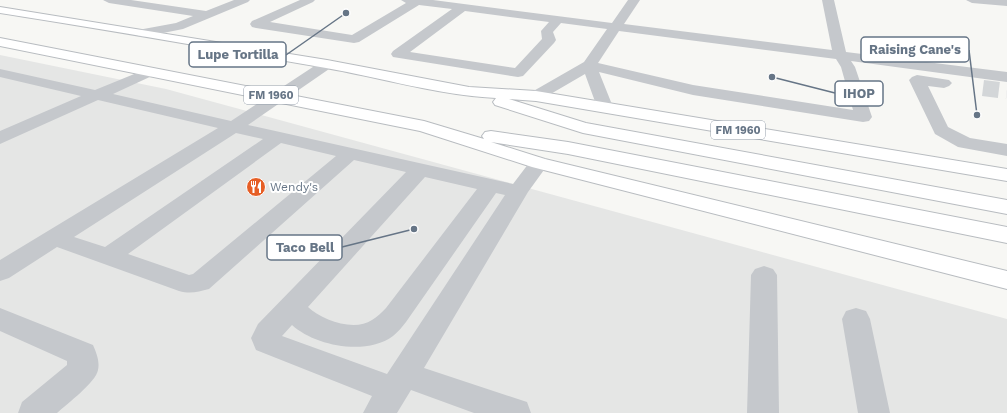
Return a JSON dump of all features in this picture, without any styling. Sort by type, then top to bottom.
[{"type":"main road","name":"FM 1960","points":[[0,10],[327,64],[469,92],[536,96],[1007,175]]},
{"type":"main road","name":"FM 1960","points":[[1,42],[424,126],[538,163],[1007,280]]},
{"type":"main road","points":[[469,92],[584,128],[1007,207]]},
{"type":"main road","points":[[424,126],[568,148],[1007,235]]},
{"type":"lane","points":[[109,0],[207,15]]},
{"type":"lane","points":[[143,33],[179,26],[244,0]]},
{"type":"lane","points":[[309,0],[256,24],[354,39],[413,1],[463,14],[559,19],[1007,77]]},
{"type":"lane","points":[[536,96],[589,65],[634,0]]},
{"type":"lane","points":[[589,65],[693,90],[863,117],[848,67],[840,55],[828,0]]},
{"type":"lane","points":[[972,0],[1007,3]]},
{"type":"lane","points":[[175,10],[196,2]]},
{"type":"lane","points":[[463,14],[448,18],[398,54],[518,73],[549,40],[547,32]]},
{"type":"lane","points":[[547,32],[559,19]]},
{"type":"lane","points":[[170,38],[179,26]]},
{"type":"lane","points":[[532,29],[547,32]]},
{"type":"lane","points":[[0,272],[233,127],[327,64]]},
{"type":"lane","points":[[589,65],[605,107]]},
{"type":"lane","points":[[0,138],[149,72]]},
{"type":"lane","points":[[0,73],[518,192]]},
{"type":"lane","points":[[983,88],[917,80],[941,130],[965,143],[1007,150]]},
{"type":"lane","points":[[108,257],[278,137]]},
{"type":"lane","points":[[54,238],[188,284],[200,282],[350,154]]},
{"type":"lane","points":[[392,392],[518,192],[538,163]]},
{"type":"lane","points":[[420,170],[268,332],[265,338],[266,342],[392,392],[515,413]]},
{"type":"lane","points":[[292,306],[300,316],[310,324],[344,336],[364,336],[383,328],[396,314],[490,186]]},
{"type":"lane","points":[[763,413],[764,275]]},
{"type":"lane","points":[[0,319],[82,354],[83,370],[34,413]]},
{"type":"lane","points":[[856,319],[874,413]]},
{"type":"shaded area","points":[[0,55],[166,89],[1007,319],[1007,413],[0,413]]},
{"type":"tunnel","points":[[983,88],[1007,91]]},
{"type":"place","name":"Lupe Tortilla","points":[[346,13]]},
{"type":"place","name":"IHOP","points":[[772,77]]},
{"type":"place","name":"Raising Cane's","points":[[977,115]]},
{"type":"place","name":"Wendy's","points":[[256,187]]},
{"type":"place","name":"Taco Bell","points":[[414,229]]}]
